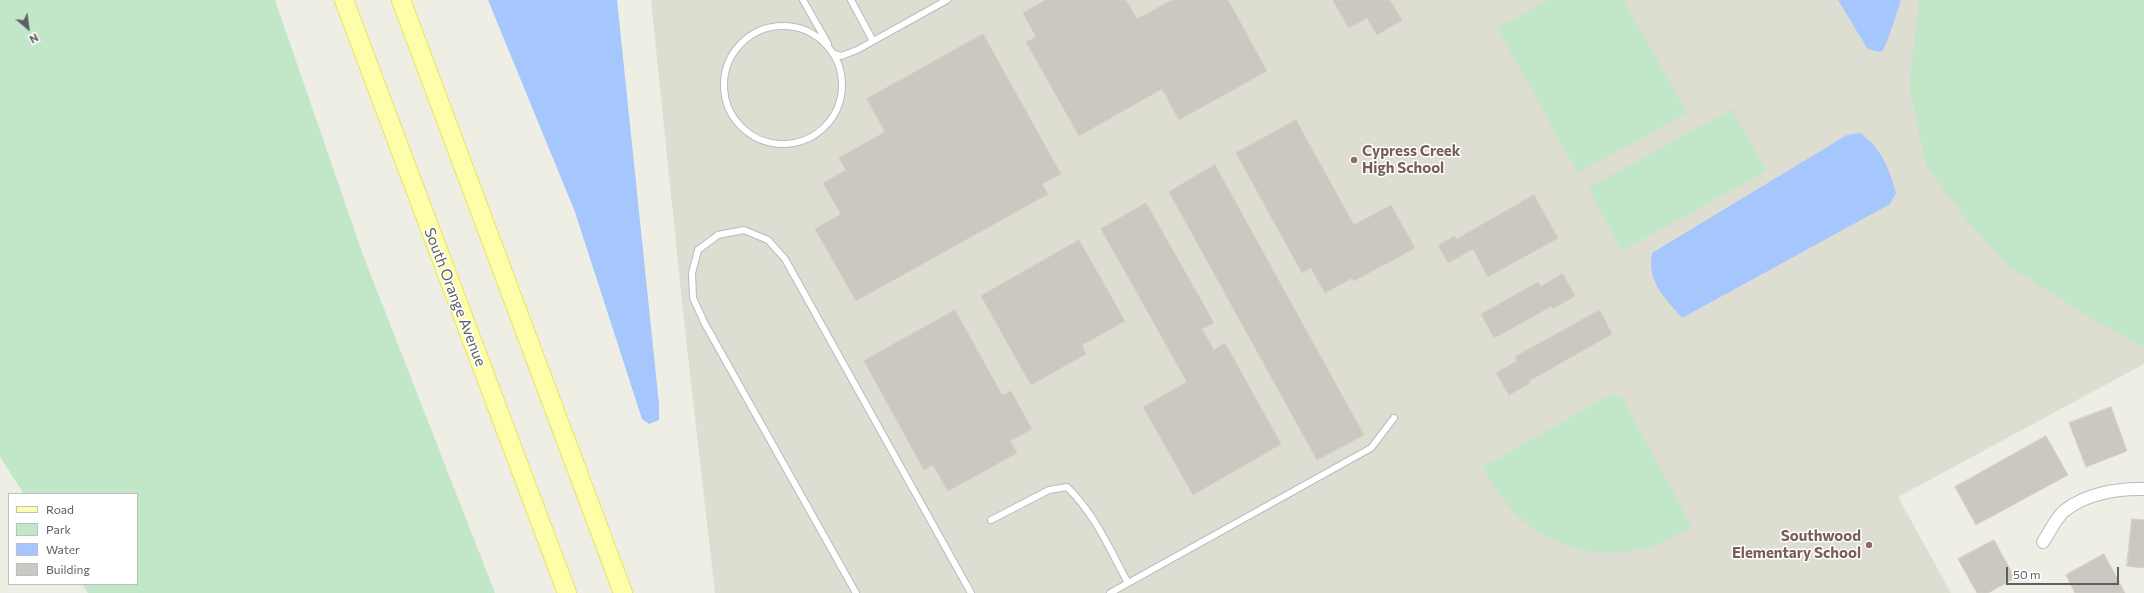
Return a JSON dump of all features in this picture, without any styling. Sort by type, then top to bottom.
[{"type":"main road","name":"South Orange Avenue","points":[[344,0],[567,593]]},
{"type":"main road","points":[[401,0],[623,593]]},
{"type":"street","points":[[2043,542],[2064,512],[2092,497],[2123,488],[2144,489]]},
{"type":"lane","points":[[803,0],[834,55],[841,71],[842,88],[839,105],[830,120],[818,132],[803,141],[786,144],[766,142],[748,134],[734,120],[726,102],[723,82],[728,62],[739,45],[754,33],[774,26],[794,27],[810,32],[824,42],[834,55]]},
{"type":"lane","points":[[850,0],[873,41]]},
{"type":"lane","points":[[834,55],[848,54],[947,0]]},
{"type":"lane","points":[[856,593],[705,324],[693,298],[692,273],[698,250],[718,235],[744,230],[768,240],[785,259],[971,593]]},
{"type":"lane","points":[[1110,593],[1370,448],[1394,418]]},
{"type":"lane","points":[[991,520],[1049,490],[1068,487],[1080,499],[1094,519],[1128,583]]},
{"type":"shaded area","name":"Cypress Creek High School","points":[[651,0],[1949,0],[2144,338],[2144,364],[1898,497],[1951,593],[715,593],[684,321]]},
{"type":"green space","points":[[0,0],[275,0],[363,255],[495,593],[88,593],[83,585],[138,585],[138,493],[23,493],[0,457]]},
{"type":"green space","points":[[1548,0],[1624,0],[1687,113],[1578,173],[1497,28]]},
{"type":"green space","points":[[1919,0],[2144,0],[2144,347],[2090,318],[2007,265],[1966,219],[1926,166],[1909,87]]},
{"type":"green space","points":[[1732,109],[1766,171],[1622,251],[1588,188]]},
{"type":"green space","points":[[1612,394],[1622,397],[1692,527],[1662,543],[1642,549],[1617,553],[1593,552],[1570,546],[1548,537],[1528,524],[1510,508],[1495,488],[1483,467]]},
{"type":"water","points":[[488,0],[617,0],[659,404],[659,420],[649,424],[642,419],[575,212]]},
{"type":"water","points":[[1838,0],[1901,0],[1889,36],[1882,51],[1880,52],[1867,48]]},
{"type":"water","points":[[1860,133],[1868,139],[1879,152],[1891,175],[1896,193],[1890,204],[1682,318],[1658,288],[1652,272],[1652,253],[1847,135]]},
{"type":"building","points":[[1046,0],[1126,0],[1137,19],[1172,0],[1228,0],[1267,71],[1179,120],[1162,89],[1079,136],[1026,42],[1036,37],[1023,13]]},
{"type":"building","points":[[1333,0],[1390,0],[1402,20],[1377,35],[1367,18],[1349,28]]},
{"type":"building","points":[[983,34],[1061,174],[1042,184],[1048,194],[856,301],[815,229],[841,214],[823,183],[846,170],[839,158],[885,132],[867,99]]},
{"type":"building","points":[[1296,120],[1354,225],[1391,205],[1415,248],[1354,281],[1352,278],[1325,293],[1311,268],[1302,273],[1236,153]]},
{"type":"building","points":[[1215,165],[1364,435],[1317,460],[1169,192]]},
{"type":"building","points":[[1534,195],[1558,238],[1488,277],[1473,249],[1448,263],[1438,245],[1455,236],[1456,239]]},
{"type":"building","points":[[1146,203],[1214,323],[1202,329],[1214,350],[1225,343],[1281,444],[1193,495],[1143,407],[1187,382],[1101,229]]},
{"type":"building","points":[[1079,240],[1125,321],[1082,345],[1086,354],[1031,385],[981,296]]},
{"type":"building","points":[[1563,274],[1575,296],[1553,309],[1552,306],[1494,338],[1481,314],[1538,282],[1541,286]]},
{"type":"building","points":[[955,310],[1002,395],[1011,391],[1032,429],[1010,441],[1017,453],[948,491],[933,465],[924,470],[864,361]]},
{"type":"building","points":[[1600,310],[1612,334],[1529,381],[1530,383],[1509,395],[1496,373],[1517,361],[1515,357]]},
{"type":"building","points":[[2111,407],[2127,451],[2086,467],[2069,423]]},
{"type":"building","points":[[2046,436],[2068,475],[1976,525],[1955,487]]},
{"type":"building","points":[[2132,519],[2144,520],[2144,568],[2127,566]]},
{"type":"building","points":[[1994,540],[2015,578],[1988,593],[1977,593],[1958,559]]},
{"type":"building","points":[[2104,554],[2125,593],[2075,593],[2066,575]]},
{"type":"place","name":"Cypress Creek High School","points":[[1354,160]]},
{"type":"place","name":"Southwood Elementary School","points":[[1869,545]]}]
